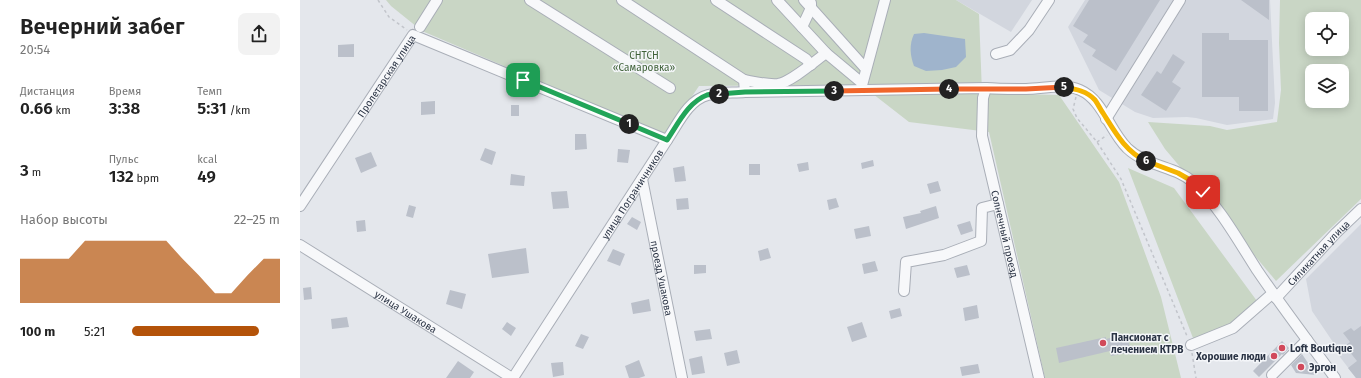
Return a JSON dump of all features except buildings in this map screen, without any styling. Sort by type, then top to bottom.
[{"type":"street","points":[[417,31],[437,0]]},
{"type":"street","points":[[530,0],[670,88]]},
{"type":"street","points":[[622,0],[744,80],[779,84],[791,78],[826,53]]},
{"type":"street","points":[[716,0],[806,59],[811,64]]},
{"type":"street","points":[[777,0],[826,53],[861,87],[885,0]]},
{"type":"street","points":[[996,54],[1010,50],[1029,30],[1049,0]]},
{"type":"street","points":[[1106,118],[1180,0]]},
{"type":"street","points":[[802,27],[809,3]]},
{"type":"street","points":[[809,3],[866,69]]},
{"type":"street","name":"Пролетарская улица","points":[[300,206],[417,31],[667,140]]},
{"type":"street","points":[[744,80],[745,92]]},
{"type":"street","name":"улица Пограничников","points":[[512,378],[667,140],[688,109],[697,101],[708,95],[861,87],[1026,89],[1064,87],[1078,90],[1095,100],[1114,130],[1126,146],[1137,157],[1178,173],[1192,181],[1203,192],[1220,214],[1274,295],[1335,378]]},
{"type":"street","name":"Солнечный проезд","points":[[986,88],[983,98],[982,136],[1039,378]]},
{"type":"street","name":"проезд Ушакова","points":[[642,179],[682,378]]},
{"type":"street","points":[[904,291],[906,262],[944,255],[981,241],[982,208],[998,204]]},
{"type":"street","name":"Силикатная улица","points":[[1191,345],[1233,328],[1274,295],[1361,209]]},
{"type":"street","name":"улица Ушакова","points":[[300,245],[512,378]]},
{"type":"street","points":[[1272,375],[1307,340]]},
{"type":"path","points":[[378,0],[389,17],[417,31]]},
{"type":"path","points":[[1078,90],[1073,109],[1077,118],[1097,142],[1121,179],[1191,345],[1196,378]]},
{"type":"path","points":[[1097,142],[1114,130]]},
{"type":"shaded area","points":[[956,0],[1032,0],[1011,32]]},
{"type":"shaded area","points":[[1085,0],[1270,0],[1275,103],[1273,119],[1227,125],[1187,117],[1153,118],[1135,112],[1099,90],[1068,27]]},
{"type":"shaded area","points":[[1361,224],[1361,378],[1356,378],[1340,357],[1339,351],[1312,311],[1306,279]]},
{"type":"green space","name":"СНТСН «Самаровка»","points":[[386,0],[956,0],[979,14],[982,93],[1059,95],[1119,182],[1161,297],[1181,378],[1045,378],[989,132],[909,122],[864,87],[854,85],[699,86],[666,135],[422,31],[391,6]]},
{"type":"green space","points":[[1280,0],[1361,0],[1361,199],[1276,281],[1165,149],[1148,122],[1210,126],[1227,130],[1277,122],[1281,90],[1279,43]]},
{"type":"green space","points":[[1128,168],[1174,188],[1257,301],[1230,324],[1214,332],[1193,338]]},
{"type":"water","points":[[924,33],[965,39],[966,57],[956,67],[942,70],[926,71],[914,66],[911,50],[912,38],[914,34]]},
{"type":"place","name":"Пансионат с лечением КТРВ","points":[[1103,343]]},
{"type":"place","name":"Loft Boutique","points":[[1282,348]]},
{"type":"place","name":"Хорошие люди","points":[[1274,356]]},
{"type":"place","name":"Эргон","points":[[1301,367]]},
{"type":"route","points":[[523,80],[667,140],[688,109],[697,101],[708,95],[745,92],[986,88],[1026,89],[1064,87],[1078,90],[1095,100],[1118,137],[1137,157],[1178,173],[1192,181],[1203,192]]}]
